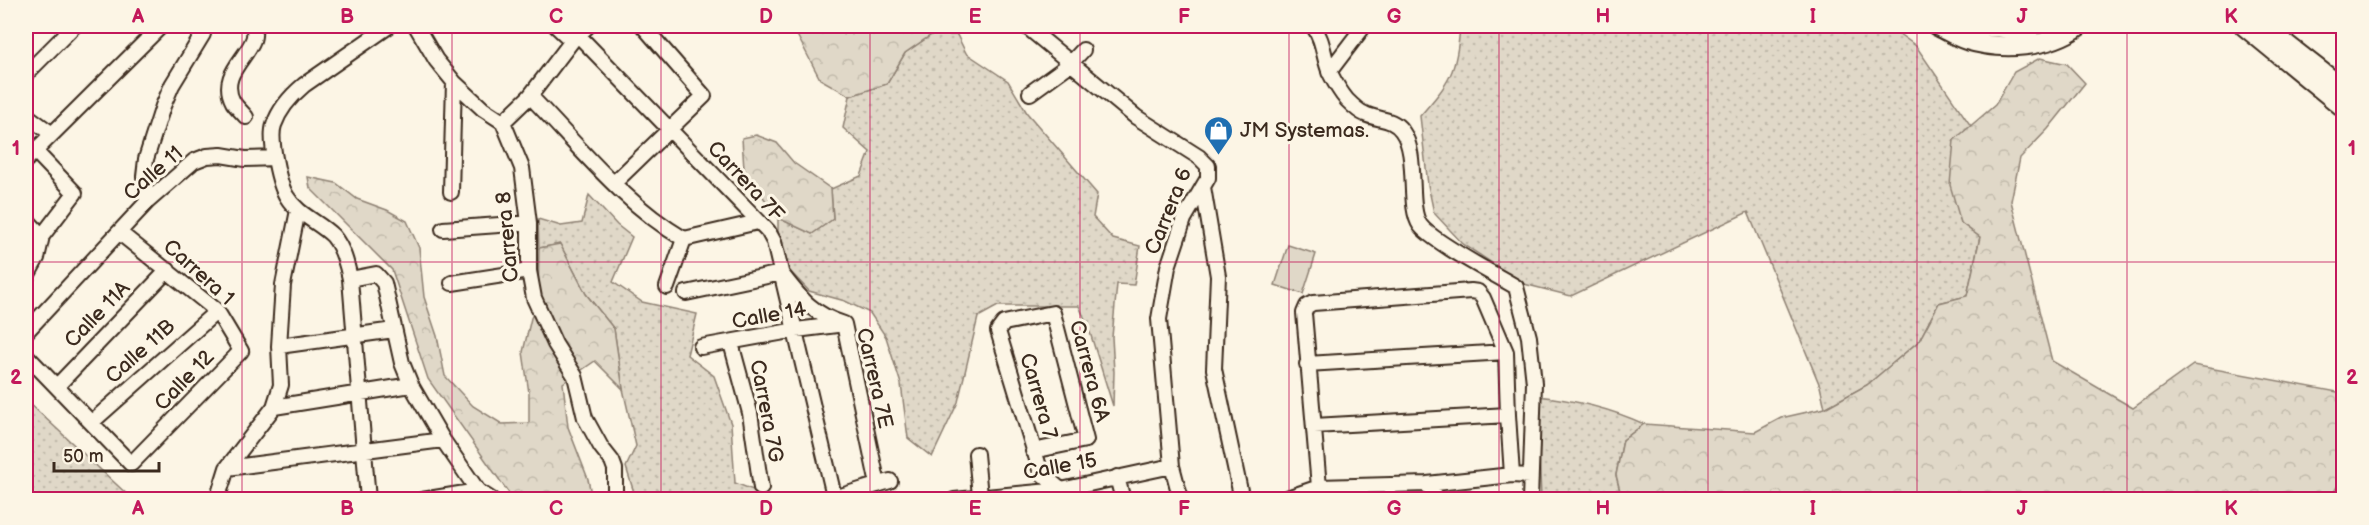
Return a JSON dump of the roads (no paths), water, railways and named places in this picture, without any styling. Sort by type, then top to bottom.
[{"type":"main road","points":[[1937,26],[1964,40],[1991,46],[2016,47],[2044,41],[2071,32],[2079,26]]},
{"type":"main road","points":[[1982,26],[2025,28],[2034,26]]},
{"type":"main road","points":[[2244,26],[2343,108]]},
{"type":"main road","points":[[2264,26],[2343,89]]},
{"type":"street","points":[[26,74],[74,26]]},
{"type":"street","points":[[26,278],[33,254],[42,236],[75,193],[31,155],[161,26]]},
{"type":"street","points":[[147,202],[144,176],[149,148],[172,85],[203,34],[203,26]]},
{"type":"street","points":[[246,117],[232,102],[229,88],[231,76],[239,60],[253,40],[254,26]]},
{"type":"street","points":[[368,500],[350,279],[346,260],[333,237],[298,210],[286,196],[275,158],[273,126],[291,96],[389,26]]},
{"type":"street","points":[[416,26],[436,60],[454,82],[483,110],[503,122],[530,96],[588,26]]},
{"type":"street","name":"Carrera 7F","points":[[556,26],[575,39],[768,231],[774,242],[796,330],[834,499]]},
{"type":"street","points":[[614,183],[704,96],[643,26]]},
{"type":"street","name":"Carrera 6","points":[[1026,26],[1136,117],[1199,157],[1208,166],[1208,178],[1184,219],[1168,267],[1159,319],[1172,466],[1181,500]]},
{"type":"street","points":[[1329,72],[1364,26]]},
{"type":"street","points":[[1321,28],[1329,72],[1346,99],[1363,114],[1394,123],[1407,140],[1412,167],[1414,202],[1419,224],[1431,235],[1516,287],[1529,337],[1534,383],[1530,500]]},
{"type":"street","points":[[1030,93],[1070,64],[1083,50]]},
{"type":"street","points":[[452,192],[454,82]]},
{"type":"street","points":[[530,96],[614,183],[660,225],[684,239],[759,222]]},
{"type":"street","points":[[26,115],[52,134]]},
{"type":"street","name":"Carrera 8","points":[[503,122],[522,168],[529,223],[529,271],[534,298],[555,344],[575,376],[585,418],[615,469],[615,500]]},
{"type":"street","name":"Calle 11","points":[[26,332],[147,202],[195,161],[207,156],[222,155],[245,159],[275,158]]},
{"type":"street","points":[[1203,188],[1218,276],[1214,369],[1242,500]]},
{"type":"street","points":[[217,500],[227,468],[274,407],[281,385],[279,346],[283,285],[298,210]]},
{"type":"street","points":[[26,219],[42,236]]},
{"type":"street","points":[[443,229],[529,223]]},
{"type":"street","name":"Carrera 1","points":[[120,233],[217,310],[241,351]]},
{"type":"street","points":[[668,287],[684,239]]},
{"type":"street","name":"Calle 11A","points":[[57,386],[168,270]]},
{"type":"street","points":[[452,283],[529,271]]},
{"type":"street","points":[[686,293],[781,273]]},
{"type":"street","name":"Carrera 7E","points":[[781,273],[810,308],[823,318],[844,324],[884,483],[834,499]]},
{"type":"street","points":[[350,279],[376,274],[384,283],[402,363],[411,385],[443,440],[478,491],[492,500]]},
{"type":"street","points":[[1330,500],[1319,487],[1307,364],[1304,313],[1307,306],[1313,303],[1478,292],[1483,297],[1506,352],[1512,475]]},
{"type":"street","name":"Calle 11B","points":[[92,422],[217,310]]},
{"type":"street","name":"Carrera 7","points":[[1053,313],[1004,323],[998,331],[1041,473],[1062,495]]},
{"type":"street","name":"Carrera 6A","points":[[1033,451],[1086,440],[1053,313]]},
{"type":"street","name":"Calle 14","points":[[700,347],[844,324]]},
{"type":"street","points":[[279,346],[394,330]]},
{"type":"street","name":"Carrera 7G","points":[[731,343],[750,413],[761,488]]},
{"type":"street","name":"Calle 12","points":[[92,422],[131,464],[241,351]]},
{"type":"street","points":[[1307,364],[1506,352]]},
{"type":"street","points":[[26,355],[92,422]]},
{"type":"street","points":[[274,407],[411,385]]},
{"type":"street","points":[[1314,426],[1508,415]]},
{"type":"street","points":[[227,468],[443,440]]},
{"type":"street","points":[[976,454],[980,496]]},
{"type":"street","name":"Calle 15","points":[[954,500],[980,496],[1062,495],[1117,477],[1172,466]]},
{"type":"street","points":[[1281,500],[1319,487],[1427,484],[1512,475],[1529,477]]},
{"type":"street","points":[[1117,477],[1124,500]]},
{"type":"street","points":[[1427,484],[1439,500]]},
{"type":"street","points":[[422,500],[478,491]]},
{"type":"place","name":"JM Systemas.","points":[[1219,156]]}]
